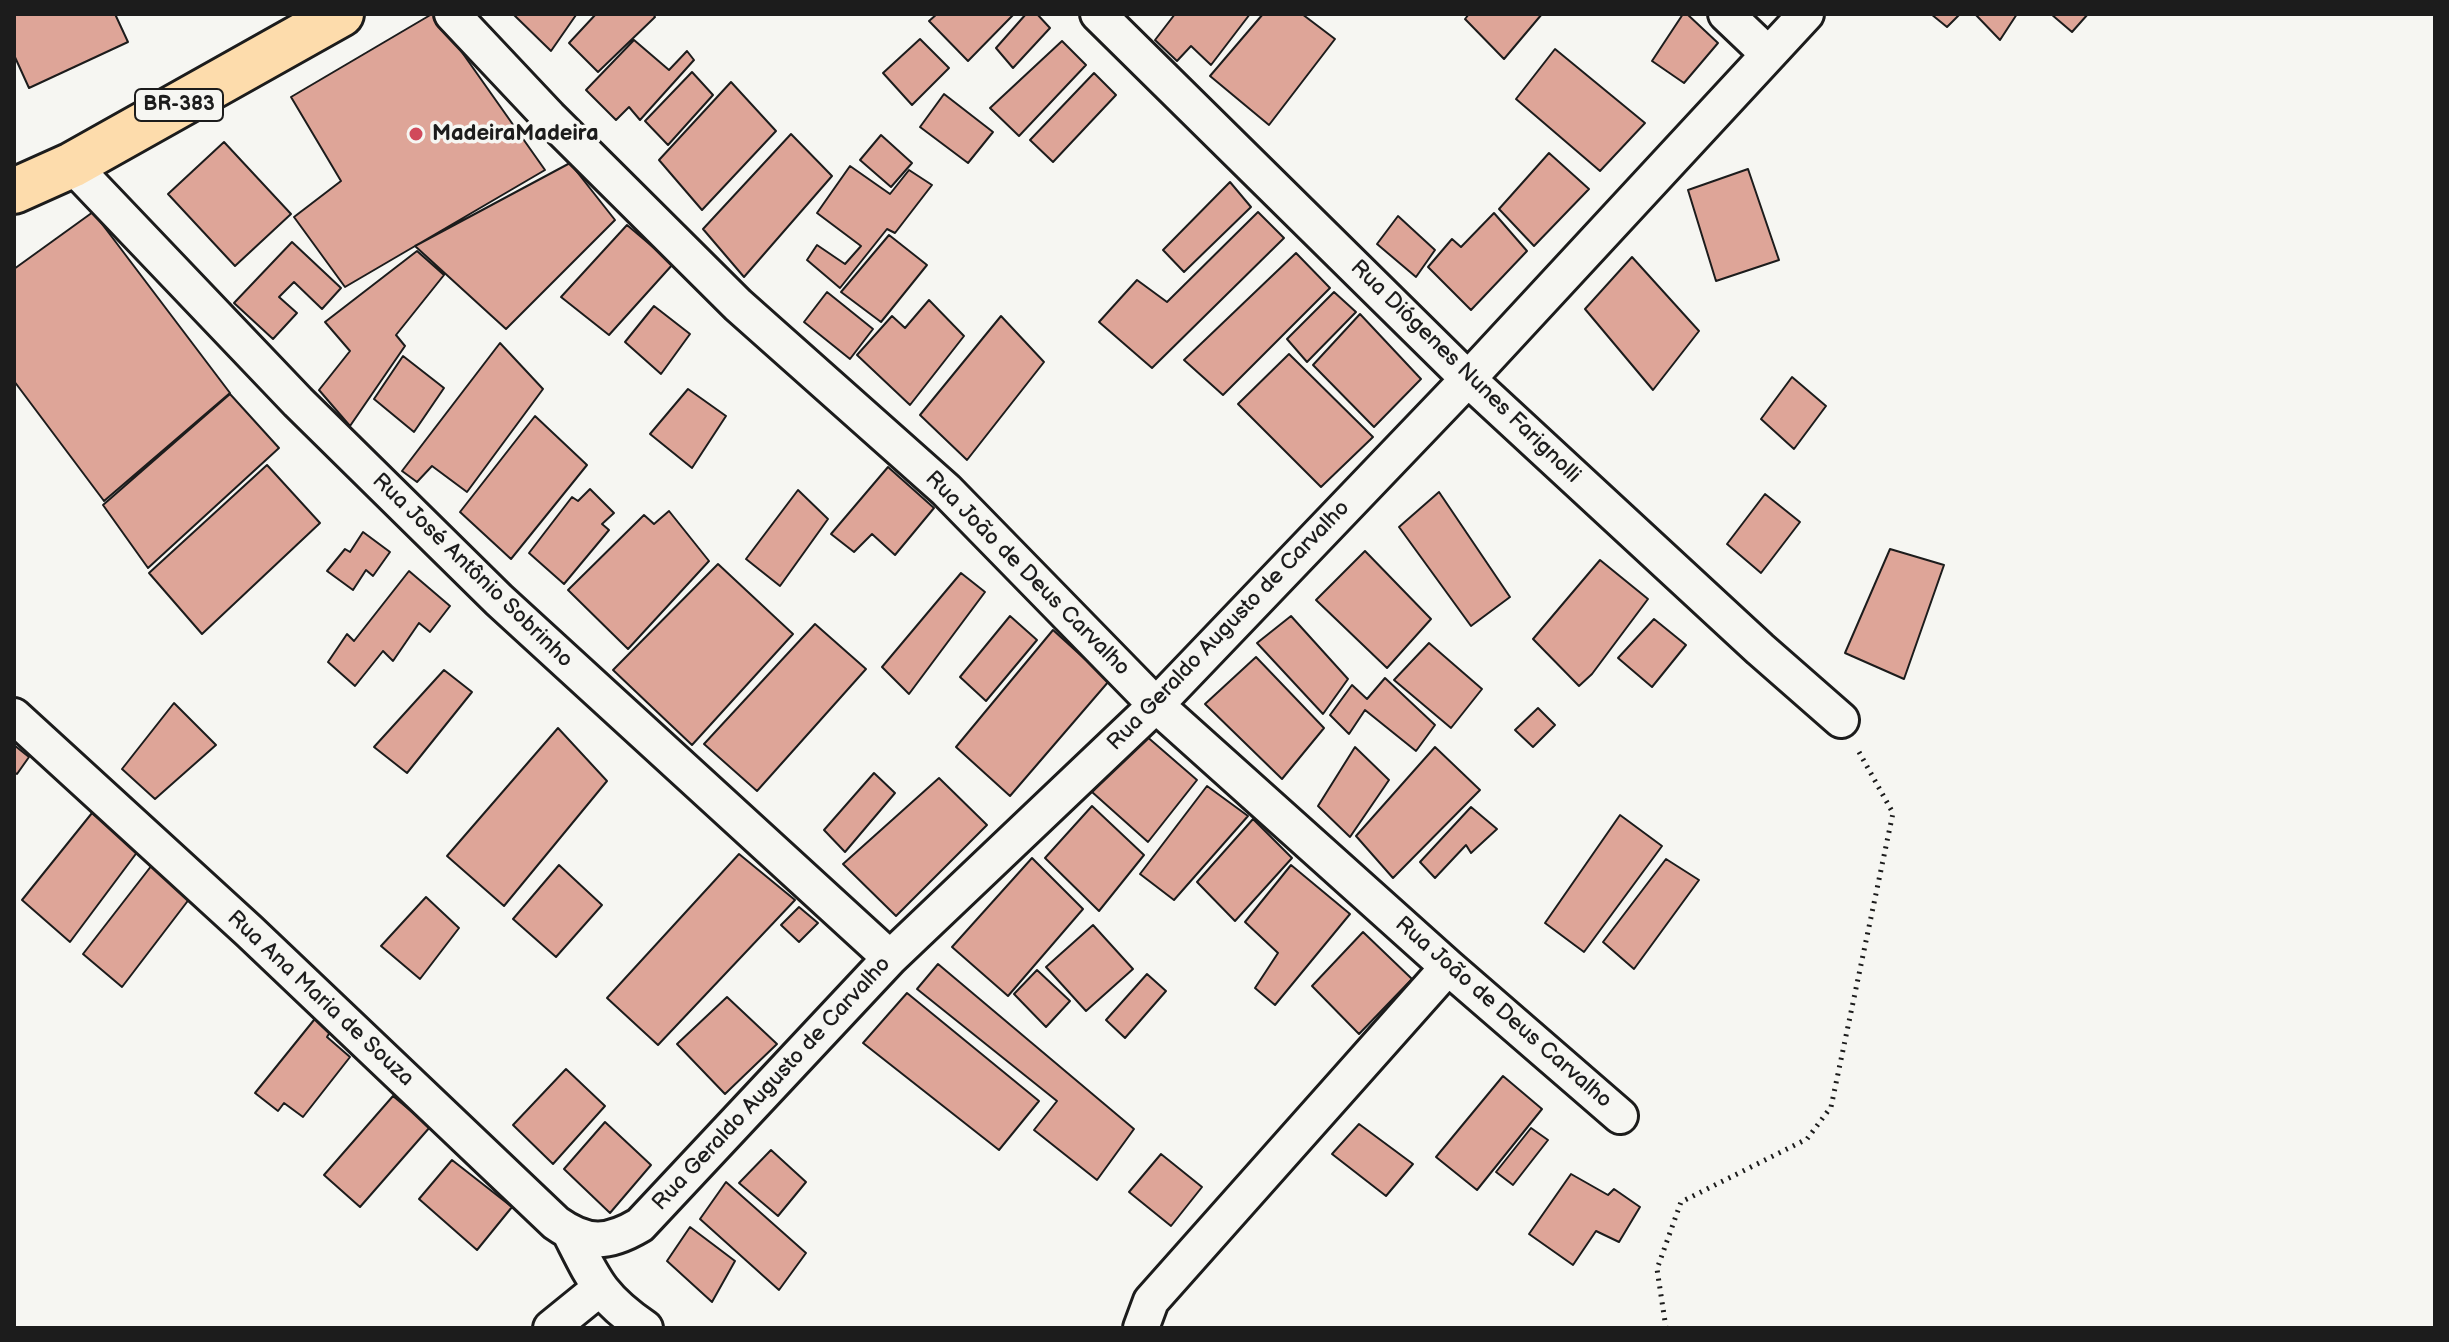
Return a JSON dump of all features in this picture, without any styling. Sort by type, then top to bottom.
[{"type":"highway","name":"BR-383","points":[[14,191],[72,165],[341,14]]},
{"type":"street","name":"Rua João de Deus Carvalho","points":[[452,14],[549,117],[738,305],[946,490],[1156,705],[1448,967],[1620,1116]]},
{"type":"street","name":"Rua Diógenes Nunes Farignolli","points":[[1098,14],[1468,379],[1841,720]]},
{"type":"street","points":[[1726,14],[1768,54]]},
{"type":"street","name":"Rua Geraldo Augusto de Carvalho","points":[[570,1233],[586,1239],[605,1240],[623,1235],[640,1225],[890,958],[1156,705],[1468,379],[1806,14]]},
{"type":"street","name":"Rua José Antônio Sobrinho","points":[[72,165],[298,402],[499,600],[890,958]]},
{"type":"street","name":"Rua Ana Maria de Souza","points":[[14,716],[249,931],[570,1233]]},
{"type":"street","points":[[1141,1328],[1151,1301],[1448,967]]},
{"type":"street","points":[[570,1233],[599,1289],[619,1310],[645,1328]]},
{"type":"street","points":[[551,1328],[599,1289]]},
{"type":"path","points":[[1666,1328],[1657,1269],[1681,1202],[1807,1139],[1831,1107],[1893,813],[1841,720]]},
{"type":"building","points":[[14,14],[115,14],[128,42],[29,88],[14,55]]},
{"type":"building","name":"MadeiraMadeira","points":[[435,14],[545,170],[345,287],[294,217],[341,181],[291,97]]},
{"type":"building","points":[[513,14],[576,14],[576,15],[551,51]]},
{"type":"building","points":[[596,14],[653,14],[655,17],[598,72],[569,43]]},
{"type":"building","points":[[937,14],[1014,14],[968,61],[929,21]]},
{"type":"building","points":[[1026,14],[1037,14],[1050,28],[1013,68],[996,48]]},
{"type":"building","points":[[1175,14],[1250,14],[1211,65],[1191,46],[1177,61],[1155,40]]},
{"type":"building","points":[[1263,14],[1302,14],[1335,39],[1269,125],[1210,76]]},
{"type":"building","points":[[1469,14],[1542,14],[1504,59],[1465,19]]},
{"type":"building","points":[[1683,14],[1687,14],[1718,43],[1684,83],[1652,61]]},
{"type":"building","points":[[1931,14],[1960,14],[1947,27]]},
{"type":"building","points":[[1975,14],[2017,14],[2000,40]]},
{"type":"building","points":[[2051,14],[2088,14],[2072,32]]},
{"type":"building","points":[[920,39],[949,68],[912,105],[883,73]]},
{"type":"building","points":[[634,40],[669,70],[687,51],[694,60],[640,120],[629,107],[616,120],[586,90]]},
{"type":"building","points":[[1062,41],[1086,65],[1019,136],[990,108]]},
{"type":"building","points":[[1555,49],[1645,123],[1600,171],[1516,99]]},
{"type":"building","points":[[692,72],[713,95],[668,145],[645,121]]},
{"type":"building","points":[[1094,73],[1116,95],[1053,162],[1030,140]]},
{"type":"building","points":[[731,82],[776,131],[702,210],[659,160]]},
{"type":"building","points":[[944,94],[993,132],[968,163],[920,127]]},
{"type":"building","points":[[791,134],[832,176],[744,277],[703,229]]},
{"type":"building","points":[[881,135],[912,163],[891,187],[860,160]]},
{"type":"building","points":[[224,142],[291,214],[235,266],[168,194]]},
{"type":"building","points":[[1549,153],[1589,189],[1534,246],[1499,209]]},
{"type":"building","points":[[570,163],[615,220],[506,329],[415,246]]},
{"type":"building","points":[[850,166],[890,194],[909,170],[932,185],[895,233],[887,229],[840,288],[807,260],[817,245],[845,264],[861,246],[817,213]]},
{"type":"building","points":[[1748,169],[1779,260],[1716,281],[1688,190]]},
{"type":"building","points":[[1230,182],[1251,207],[1184,272],[1163,250]]},
{"type":"building","points":[[93,212],[230,393],[104,501],[14,381],[14,269]]},
{"type":"building","points":[[1258,212],[1284,238],[1152,368],[1099,322],[1137,280],[1167,302]]},
{"type":"building","points":[[1494,213],[1527,251],[1471,310],[1428,267],[1452,239],[1461,247]]},
{"type":"building","points":[[1398,216],[1435,250],[1416,277],[1377,244]]},
{"type":"building","points":[[627,225],[673,264],[609,335],[561,297]]},
{"type":"building","points":[[889,235],[927,265],[881,322],[841,292]]},
{"type":"building","points":[[292,242],[341,288],[322,309],[294,282],[279,297],[297,313],[273,339],[234,303]]},
{"type":"building","points":[[417,251],[444,275],[396,335],[405,346],[350,426],[319,390],[350,351],[325,322]]},
{"type":"building","points":[[1296,253],[1330,288],[1223,395],[1184,360]]},
{"type":"building","points":[[1632,257],[1699,331],[1653,390],[1585,309]]},
{"type":"building","points":[[827,292],[873,329],[850,359],[804,322]]},
{"type":"building","points":[[1334,292],[1356,312],[1307,362],[1287,339]]},
{"type":"building","points":[[929,300],[964,336],[910,405],[857,355],[892,316],[905,328]]},
{"type":"building","points":[[654,306],[690,334],[661,374],[625,342]]},
{"type":"building","points":[[1360,314],[1421,379],[1374,427],[1313,365]]},
{"type":"building","points":[[1001,316],[1044,362],[967,460],[920,415]]},
{"type":"building","points":[[500,343],[543,389],[467,492],[432,466],[417,482],[402,471]]},
{"type":"building","points":[[1289,354],[1373,437],[1321,487],[1238,404]]},
{"type":"building","points":[[403,356],[444,388],[414,432],[374,399]]},
{"type":"building","points":[[1792,377],[1826,406],[1794,449],[1761,419]]},
{"type":"building","points":[[688,389],[726,416],[692,468],[650,434]]},
{"type":"building","points":[[230,394],[279,448],[148,568],[103,505]]},
{"type":"building","points":[[535,416],[587,465],[511,559],[460,512]]},
{"type":"building","points":[[267,465],[320,523],[202,634],[149,573]]},
{"type":"building","points":[[888,467],[934,508],[895,555],[872,534],[854,552],[831,534]]},
{"type":"building","points":[[590,489],[614,513],[602,524],[609,530],[564,584],[529,553],[572,497],[578,501]]},
{"type":"building","points":[[798,490],[828,519],[780,586],[746,559]]},
{"type":"building","points":[[1439,492],[1510,597],[1471,626],[1399,527]]},
{"type":"building","points":[[1765,494],[1800,522],[1761,573],[1727,544]]},
{"type":"building","points":[[669,511],[709,561],[628,649],[568,590],[644,515],[654,524]]},
{"type":"building","points":[[363,532],[390,552],[373,576],[366,570],[353,590],[327,571],[345,549],[350,552]]},
{"type":"building","points":[[1890,549],[1944,565],[1904,679],[1845,653]]},
{"type":"building","points":[[1365,551],[1431,619],[1387,668],[1316,600]]},
{"type":"building","points":[[1600,560],[1648,599],[1592,674],[1579,686],[1533,639]]},
{"type":"building","points":[[718,564],[793,634],[692,745],[613,670]]},
{"type":"building","points":[[409,571],[450,606],[430,632],[419,623],[393,661],[383,651],[355,686],[328,662],[347,634],[354,641]]},
{"type":"building","points":[[961,573],[985,592],[909,694],[882,667]]},
{"type":"building","points":[[1010,616],[1037,640],[986,701],[960,677]]},
{"type":"building","points":[[1291,616],[1348,679],[1323,714],[1257,643]]},
{"type":"building","points":[[1654,619],[1686,645],[1652,687],[1618,658]]},
{"type":"building","points":[[815,624],[866,669],[757,791],[704,744]]},
{"type":"building","points":[[1053,630],[1109,681],[1010,796],[956,747]]},
{"type":"building","points":[[1429,643],[1482,689],[1451,728],[1394,680]]},
{"type":"building","points":[[1256,657],[1324,728],[1282,779],[1205,704]]},
{"type":"building","points":[[444,670],[472,692],[407,773],[374,747]]},
{"type":"building","points":[[1385,678],[1435,725],[1416,751],[1365,710],[1349,734],[1330,715],[1352,685],[1367,699]]},
{"type":"building","points":[[174,703],[216,745],[155,799],[122,769]]},
{"type":"building","points":[[1538,708],[1555,725],[1533,747],[1515,730]]},
{"type":"building","points":[[558,728],[607,781],[504,906],[447,856]]},
{"type":"building","points":[[1145,735],[1197,780],[1148,842],[1092,792]]},
{"type":"building","points":[[14,745],[29,757],[17,774],[14,772]]},
{"type":"building","points":[[1355,747],[1389,780],[1350,837],[1318,806]]},
{"type":"building","points":[[1435,747],[1480,790],[1393,878],[1356,836]]},
{"type":"building","points":[[874,773],[895,793],[845,852],[824,830]]},
{"type":"building","points":[[939,778],[987,825],[896,916],[843,864]]},
{"type":"building","points":[[1207,786],[1248,816],[1174,900],[1140,874]]},
{"type":"building","points":[[1092,806],[1144,855],[1099,911],[1045,858]]},
{"type":"building","points":[[1471,807],[1497,829],[1471,853],[1466,845],[1435,878],[1420,862]]},
{"type":"building","points":[[92,813],[138,851],[70,942],[22,900]]},
{"type":"building","points":[[1620,815],[1662,846],[1584,952],[1545,923]]},
{"type":"building","points":[[1253,819],[1292,858],[1235,921],[1197,882]]},
{"type":"building","points":[[739,854],[795,900],[658,1045],[607,998]]},
{"type":"building","points":[[1032,858],[1083,909],[1008,996],[952,947]]},
{"type":"building","points":[[1666,859],[1699,880],[1634,969],[1603,942]]},
{"type":"building","points":[[152,865],[190,898],[122,987],[83,954]]},
{"type":"building","points":[[559,865],[602,905],[556,957],[513,919]]},
{"type":"building","points":[[1291,865],[1350,914],[1275,1005],[1255,988],[1278,953],[1245,922]]},
{"type":"building","points":[[426,897],[459,928],[420,979],[381,946]]},
{"type":"building","points":[[799,907],[818,923],[799,942],[781,925]]},
{"type":"building","points":[[1093,925],[1133,969],[1086,1011],[1046,967]]},
{"type":"building","points":[[1363,932],[1412,979],[1359,1034],[1312,986]]},
{"type":"building","points":[[938,964],[1134,1129],[1097,1180],[1034,1130],[1057,1101],[917,989]]},
{"type":"building","points":[[1037,970],[1070,1001],[1046,1027],[1014,994]]},
{"type":"building","points":[[1147,974],[1166,991],[1125,1038],[1106,1020]]},
{"type":"building","points":[[907,993],[1039,1101],[999,1150],[863,1043]]},
{"type":"building","points":[[727,997],[777,1044],[725,1094],[677,1044]]},
{"type":"building","points":[[318,1015],[332,1029],[327,1037],[350,1057],[303,1117],[284,1103],[278,1111],[255,1093]]},
{"type":"building","points":[[566,1069],[605,1106],[553,1164],[513,1125]]},
{"type":"building","points":[[1503,1076],[1542,1109],[1477,1190],[1436,1157]]},
{"type":"building","points":[[393,1096],[430,1127],[360,1207],[324,1175]]},
{"type":"building","points":[[605,1122],[651,1165],[610,1213],[564,1169]]},
{"type":"building","points":[[1359,1124],[1413,1164],[1386,1196],[1332,1154]]},
{"type":"building","points":[[1531,1128],[1548,1140],[1513,1185],[1496,1172]]},
{"type":"building","points":[[771,1150],[806,1182],[778,1216],[739,1183]]},
{"type":"building","points":[[1161,1154],[1202,1187],[1171,1226],[1129,1192]]},
{"type":"building","points":[[452,1160],[512,1207],[477,1250],[419,1199]]},
{"type":"building","points":[[1571,1174],[1608,1195],[1614,1189],[1640,1207],[1619,1242],[1596,1231],[1573,1265],[1529,1234]]},
{"type":"building","points":[[726,1182],[806,1253],[779,1290],[700,1219]]},
{"type":"building","points":[[690,1227],[735,1261],[712,1302],[667,1261]]},
{"type":"place","name":"MadeiraMadeira","points":[[416,134]]}]
